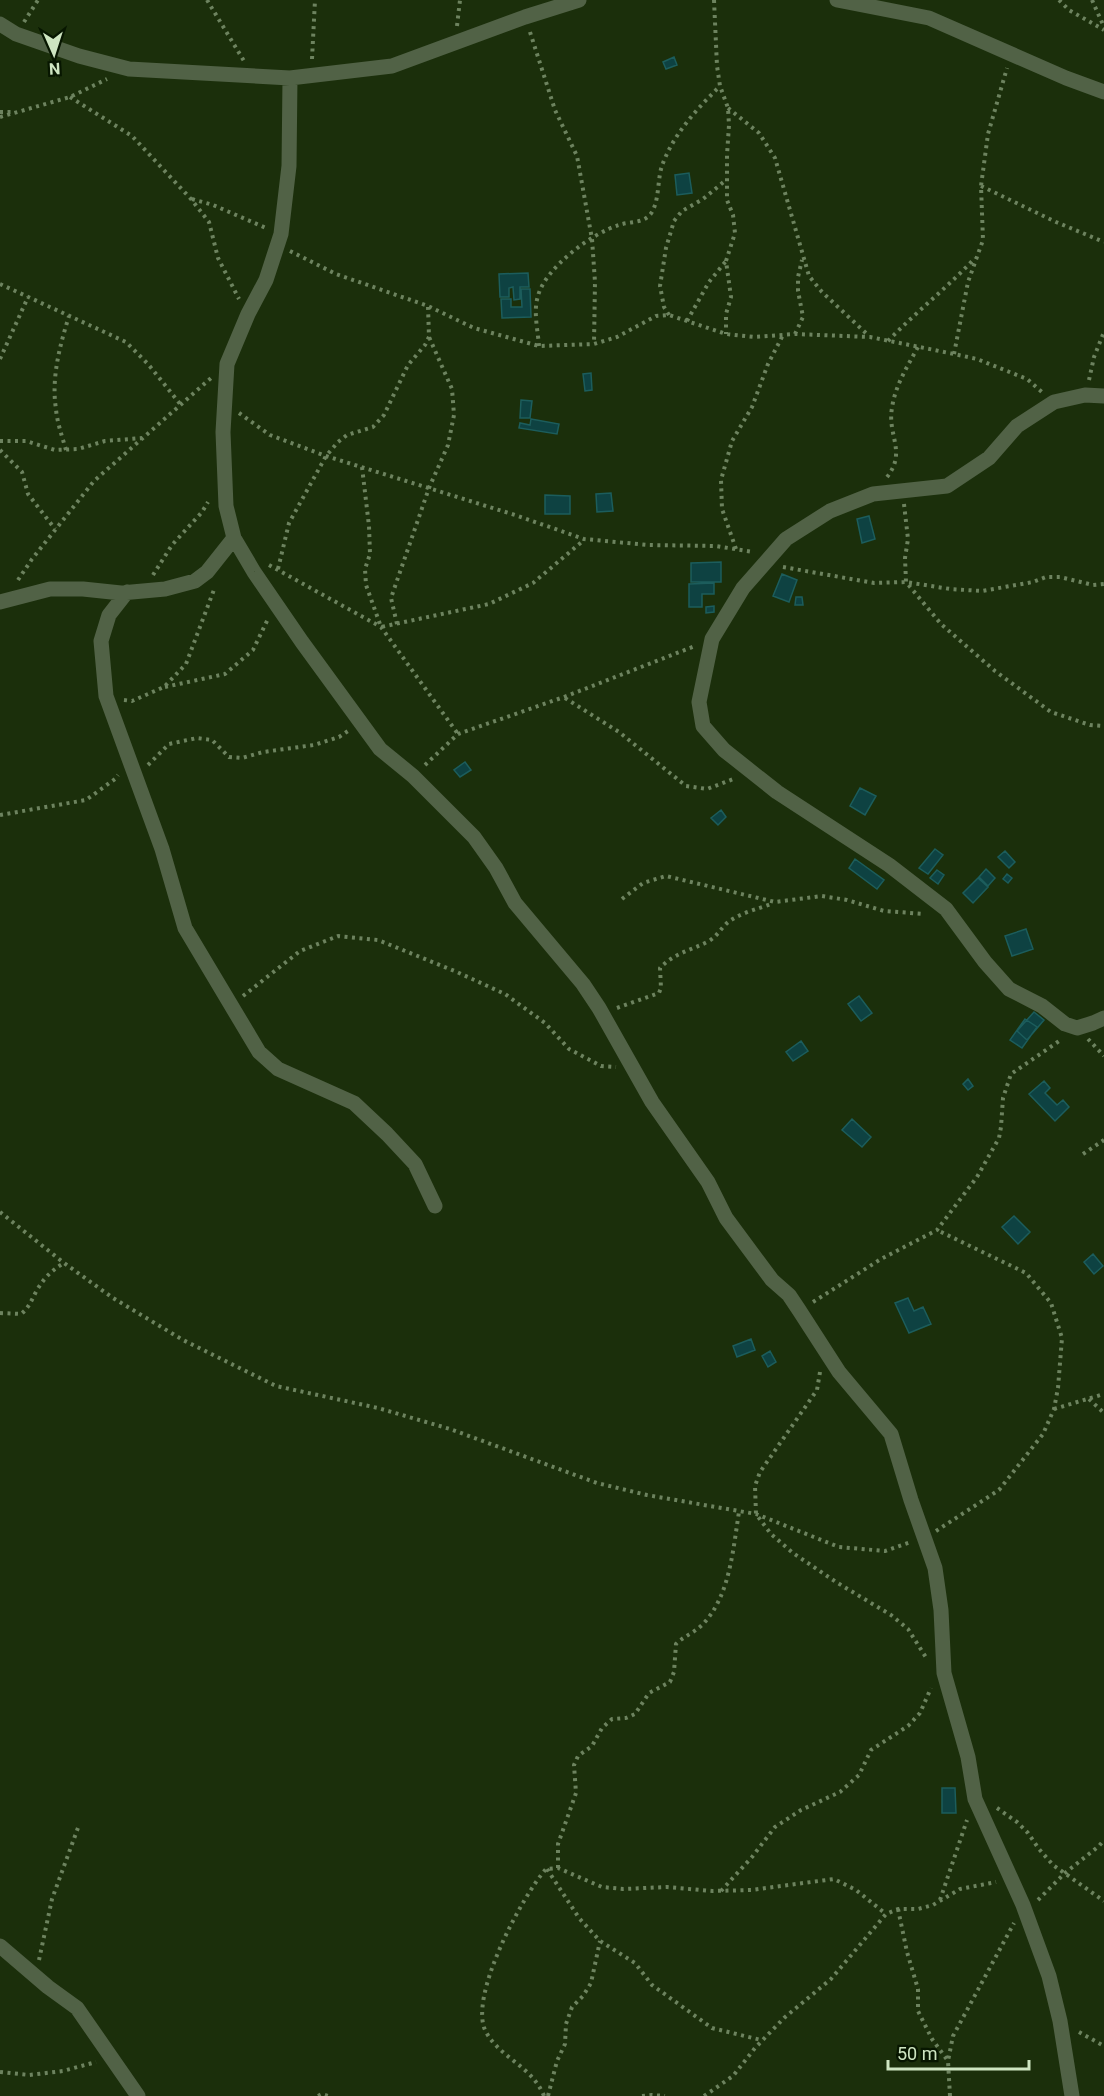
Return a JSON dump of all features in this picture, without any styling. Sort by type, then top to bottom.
[{"type":"street","points":[[0,24],[16,34],[79,56],[129,69],[290,78],[392,66],[525,17],[579,0]]},
{"type":"street","points":[[837,0],[929,18],[1066,78],[1104,92]]},
{"type":"street","points":[[290,78],[290,166],[279,240],[266,279],[227,364],[223,432],[226,506],[234,538],[276,603],[380,749],[413,776],[474,837],[496,868],[511,897],[583,984],[599,1008],[631,1068],[708,1182],[730,1223],[772,1280],[789,1295],[839,1372],[891,1434],[935,1568],[941,1610],[941,1670],[968,1757],[974,1796],[1012,1878],[1049,1976],[1060,2021],[1072,2096]]},
{"type":"street","points":[[1104,396],[1085,395],[1054,402],[1017,426],[989,458],[947,486],[873,494],[830,511],[786,538],[743,588],[712,639],[699,702],[703,726],[724,750],[794,804],[889,865],[946,909],[985,962],[1009,989],[1042,1005],[1065,1024],[1077,1028],[1104,1018]]},
{"type":"street","points":[[2,601],[50,589],[135,592],[165,589],[195,581],[207,572],[234,538]]},
{"type":"street","points":[[135,592],[109,615],[101,641],[106,696],[162,849],[185,928],[230,1006],[260,1052],[278,1069],[354,1103],[415,1164],[435,1206]]},
{"type":"street","points":[[0,1946],[36,1977],[78,2008],[138,2096]]},
{"type":"path","points":[[16,34],[38,0]]},
{"type":"path","points":[[207,0],[253,76]]},
{"type":"path","points":[[311,76],[315,0]]},
{"type":"path","points":[[455,42],[460,0]]},
{"type":"path","points":[[687,321],[709,282],[726,261],[735,232],[733,214],[727,200],[728,108],[720,86],[714,0]]},
{"type":"path","points":[[1059,0],[1068,10],[1104,28]]},
{"type":"path","points":[[1092,0],[1104,28]]},
{"type":"path","points":[[525,17],[555,110],[577,156],[592,239],[595,282],[594,344]]},
{"type":"path","points":[[954,354],[968,282],[983,240],[981,186],[988,134],[1011,53]]},
{"type":"path","points":[[0,117],[70,97],[129,69]]},
{"type":"path","points":[[539,346],[537,296],[548,275],[574,249],[619,224],[644,219],[652,212],[662,164],[676,136],[694,112],[720,86]]},
{"type":"path","points":[[70,97],[132,136],[191,199],[209,222],[218,258],[248,314]]},
{"type":"path","points":[[728,108],[759,133],[775,158],[809,276],[822,292],[870,337]]},
{"type":"path","points":[[0,112],[17,112]]},
{"type":"path","points":[[669,315],[664,307],[660,286],[666,248],[675,221],[682,211],[703,199],[726,179]]},
{"type":"path","points":[[981,186],[1104,242]]},
{"type":"path","points":[[191,199],[213,205],[336,274],[428,306],[474,328],[539,346],[594,344],[617,338],[656,316],[669,315],[726,334],[754,338],[795,334],[870,337],[977,359],[1027,379],[1054,402]]},
{"type":"path","points":[[888,341],[916,312],[951,284],[978,255]]},
{"type":"path","points":[[795,334],[803,316],[798,278],[803,257]]},
{"type":"path","points":[[726,261],[731,297],[726,314],[726,334]]},
{"type":"path","points":[[0,284],[126,342],[148,364],[181,405]]},
{"type":"path","points":[[0,359],[28,297]]},
{"type":"path","points":[[397,624],[391,598],[429,488],[448,445],[454,414],[452,389],[429,337],[428,306]]},
{"type":"path","points":[[66,450],[56,409],[55,391],[59,347],[69,316]]},
{"type":"path","points":[[1085,395],[1094,357],[1104,332]]},
{"type":"path","points":[[736,549],[722,509],[721,480],[732,441],[752,407],[768,364],[783,335]]},
{"type":"path","points":[[278,569],[289,523],[326,456],[347,435],[373,427],[384,415],[408,365],[429,337]]},
{"type":"path","points":[[873,494],[890,473],[896,461],[896,442],[891,412],[895,393],[918,347]]},
{"type":"path","points":[[2,601],[94,481],[227,364]]},
{"type":"path","points":[[224,403],[270,435],[326,456],[584,539],[736,549],[824,576],[874,583],[906,582],[982,591],[1033,582],[1046,577],[1060,577],[1093,585],[1104,584]]},
{"type":"path","points":[[0,441],[26,441],[55,450],[66,450],[105,441],[142,438]]},
{"type":"path","points":[[0,450],[22,472],[28,494],[55,530]]},
{"type":"path","points":[[362,467],[370,554],[365,569],[366,585],[381,627],[458,734]]},
{"type":"path","points":[[135,592],[172,544],[202,512],[225,476]]},
{"type":"path","points":[[901,491],[907,518],[906,582],[941,624],[995,671],[1050,712],[1090,725],[1104,726]]},
{"type":"path","points":[[242,553],[278,569],[381,627],[489,604],[533,583],[584,539]]},
{"type":"path","points":[[164,687],[186,664],[214,592],[218,559]]},
{"type":"path","points":[[106,696],[132,702],[164,687],[225,674],[253,650],[276,603]]},
{"type":"path","points":[[413,776],[458,734],[564,697],[712,639]]},
{"type":"path","points":[[564,697],[619,732],[686,786],[707,789],[751,772]]},
{"type":"path","points":[[135,777],[169,744],[196,738],[212,740],[229,757],[242,758],[263,752],[314,745],[339,737],[361,723]]},
{"type":"path","points":[[0,815],[86,800],[116,779],[128,758]]},
{"type":"path","points":[[622,899],[643,883],[666,876],[775,902]]},
{"type":"path","points":[[599,1008],[621,1008],[659,993],[660,968],[667,961],[708,941],[719,934],[726,924],[775,902],[822,896],[847,900],[884,911],[952,918]]},
{"type":"path","points":[[230,1006],[300,951],[338,936],[378,940],[505,994],[545,1023],[569,1049],[601,1066],[631,1068]]},
{"type":"path","points":[[799,1310],[881,1259],[937,1230],[977,1178],[999,1138],[1003,1098],[1011,1074],[1077,1028]]},
{"type":"path","points":[[1083,1154],[1104,1140]]},
{"type":"path","points":[[0,1212],[64,1263],[113,1298],[183,1340],[276,1386],[378,1408],[440,1426],[597,1483],[647,1495],[756,1514],[839,1547],[885,1551],[924,1538],[999,1490],[1042,1434],[1054,1409],[1058,1389],[1062,1338],[1051,1303],[1026,1273],[937,1230]]},
{"type":"path","points":[[0,1313],[21,1314],[27,1310],[38,1288],[51,1271],[64,1263]]},
{"type":"path","points":[[721,1891],[753,1857],[775,1827],[801,1810],[840,1792],[859,1775],[871,1750],[908,1726],[920,1713],[941,1670],[928,1661],[908,1629],[891,1615],[793,1553],[771,1534],[756,1514],[755,1486],[760,1472],[817,1390],[823,1347]]},
{"type":"path","points":[[1054,1409],[1104,1394]]},
{"type":"path","points":[[1088,1398],[1104,1413]]},
{"type":"path","points":[[558,1868],[558,1844],[576,1792],[574,1765],[578,1756],[592,1746],[602,1728],[612,1719],[626,1718],[634,1714],[649,1693],[670,1682],[674,1672],[676,1644],[704,1624],[720,1600],[732,1558],[739,1512]]},
{"type":"path","points":[[939,1902],[974,1796],[1017,1822],[1053,1865],[1104,1901]]},
{"type":"path","points":[[36,1977],[52,1899],[79,1826]]},
{"type":"path","points":[[950,2096],[948,2061],[953,2036],[1024,1908],[1104,1840]]},
{"type":"path","points":[[546,2096],[531,2074],[505,2053],[486,2033],[482,2022],[484,1997],[512,1920],[546,1869],[558,1868],[602,1887],[751,1890],[834,1879],[856,1890],[886,1914]]},
{"type":"path","points":[[546,1869],[579,1918],[600,1941],[635,1963],[652,1985],[712,2028],[762,2040]]},
{"type":"path","points":[[704,2096],[733,2076],[762,2040],[784,2018],[831,1978],[886,1914],[898,1909],[918,1909],[933,1905],[960,1889],[1012,1878]]},
{"type":"path","points":[[898,1909],[907,1953],[918,1989],[918,2011],[932,2039],[948,2061]]},
{"type":"path","points":[[546,2096],[557,2061],[566,2044],[566,2024],[572,2007],[591,1983],[600,1941]]},
{"type":"path","points":[[1060,2021],[1104,2046]]},
{"type":"path","points":[[0,2072],[29,2075],[63,2071],[111,2057]]},
{"type":"path","points":[[318,2096],[322,2094],[328,2096]]},
{"type":"path","points":[[642,2096],[652,2094],[665,2096]]},
{"type":"building","points":[[674,57],[677,65],[666,69],[663,62]]},
{"type":"building","points":[[689,173],[692,193],[677,195],[675,175]]},
{"type":"building","points":[[528,273],[529,287],[520,287],[520,299],[514,300],[513,287],[509,288],[509,297],[500,297],[499,274]]},
{"type":"building","points":[[521,289],[530,289],[531,317],[502,318],[501,299],[511,299],[511,307],[522,307]]},
{"type":"building","points":[[591,373],[592,390],[585,391],[583,374]]},
{"type":"building","points":[[521,400],[532,401],[530,418],[520,418]]},
{"type":"building","points":[[531,419],[559,424],[557,434],[519,428],[520,423],[530,425]]},
{"type":"building","points":[[611,493],[613,511],[597,512],[596,494]]},
{"type":"building","points":[[545,495],[570,496],[570,514],[545,514]]},
{"type":"building","points":[[869,516],[875,539],[862,543],[857,519]]},
{"type":"building","points":[[721,562],[721,582],[691,582],[691,563]]},
{"type":"building","points":[[782,574],[797,580],[789,602],[773,596]]},
{"type":"building","points":[[714,583],[714,594],[702,594],[702,607],[689,607],[689,584]]},
{"type":"building","points":[[796,597],[802,597],[803,605],[795,605]]},
{"type":"building","points":[[714,606],[714,612],[706,613],[706,607]]},
{"type":"building","points":[[465,762],[471,770],[460,777],[454,770]]},
{"type":"building","points":[[860,788],[876,796],[865,815],[850,806]]},
{"type":"building","points":[[721,810],[726,817],[718,825],[711,818]]},
{"type":"building","points":[[935,849],[943,855],[928,874],[919,868]]},
{"type":"building","points":[[1005,851],[1015,862],[1009,868],[998,857]]},
{"type":"building","points":[[855,859],[884,880],[877,889],[849,868]]},
{"type":"building","points":[[986,869],[995,878],[988,886],[979,877]]},
{"type":"building","points":[[937,870],[944,875],[938,884],[930,878]]},
{"type":"building","points":[[1007,874],[1012,878],[1008,883],[1003,879]]},
{"type":"building","points":[[978,878],[988,887],[973,903],[963,893]]},
{"type":"building","points":[[1026,929],[1033,949],[1012,956],[1005,936]]},
{"type":"building","points":[[859,996],[872,1013],[861,1021],[848,1004]]},
{"type":"building","points":[[1034,1012],[1044,1020],[1027,1040],[1017,1031]]},
{"type":"building","points":[[1025,1019],[1037,1027],[1022,1048],[1010,1040]]},
{"type":"building","points":[[801,1041],[808,1051],[793,1061],[786,1052]]},
{"type":"building","points":[[968,1079],[973,1086],[968,1090],[963,1084]]},
{"type":"building","points":[[1044,1081],[1050,1088],[1045,1093],[1057,1105],[1063,1100],[1069,1107],[1055,1121],[1029,1094]]},
{"type":"building","points":[[852,1119],[871,1137],[862,1147],[842,1130]]},
{"type":"building","points":[[1014,1216],[1030,1232],[1018,1244],[1002,1227]]},
{"type":"building","points":[[1093,1254],[1103,1266],[1094,1274],[1084,1262]]},
{"type":"building","points":[[908,1298],[914,1311],[923,1307],[931,1324],[909,1333],[895,1303]]},
{"type":"building","points":[[751,1339],[755,1350],[737,1357],[733,1346]]},
{"type":"building","points":[[770,1351],[776,1362],[768,1367],[762,1356]]},
{"type":"building","points":[[942,1788],[955,1788],[956,1813],[942,1813]]}]
